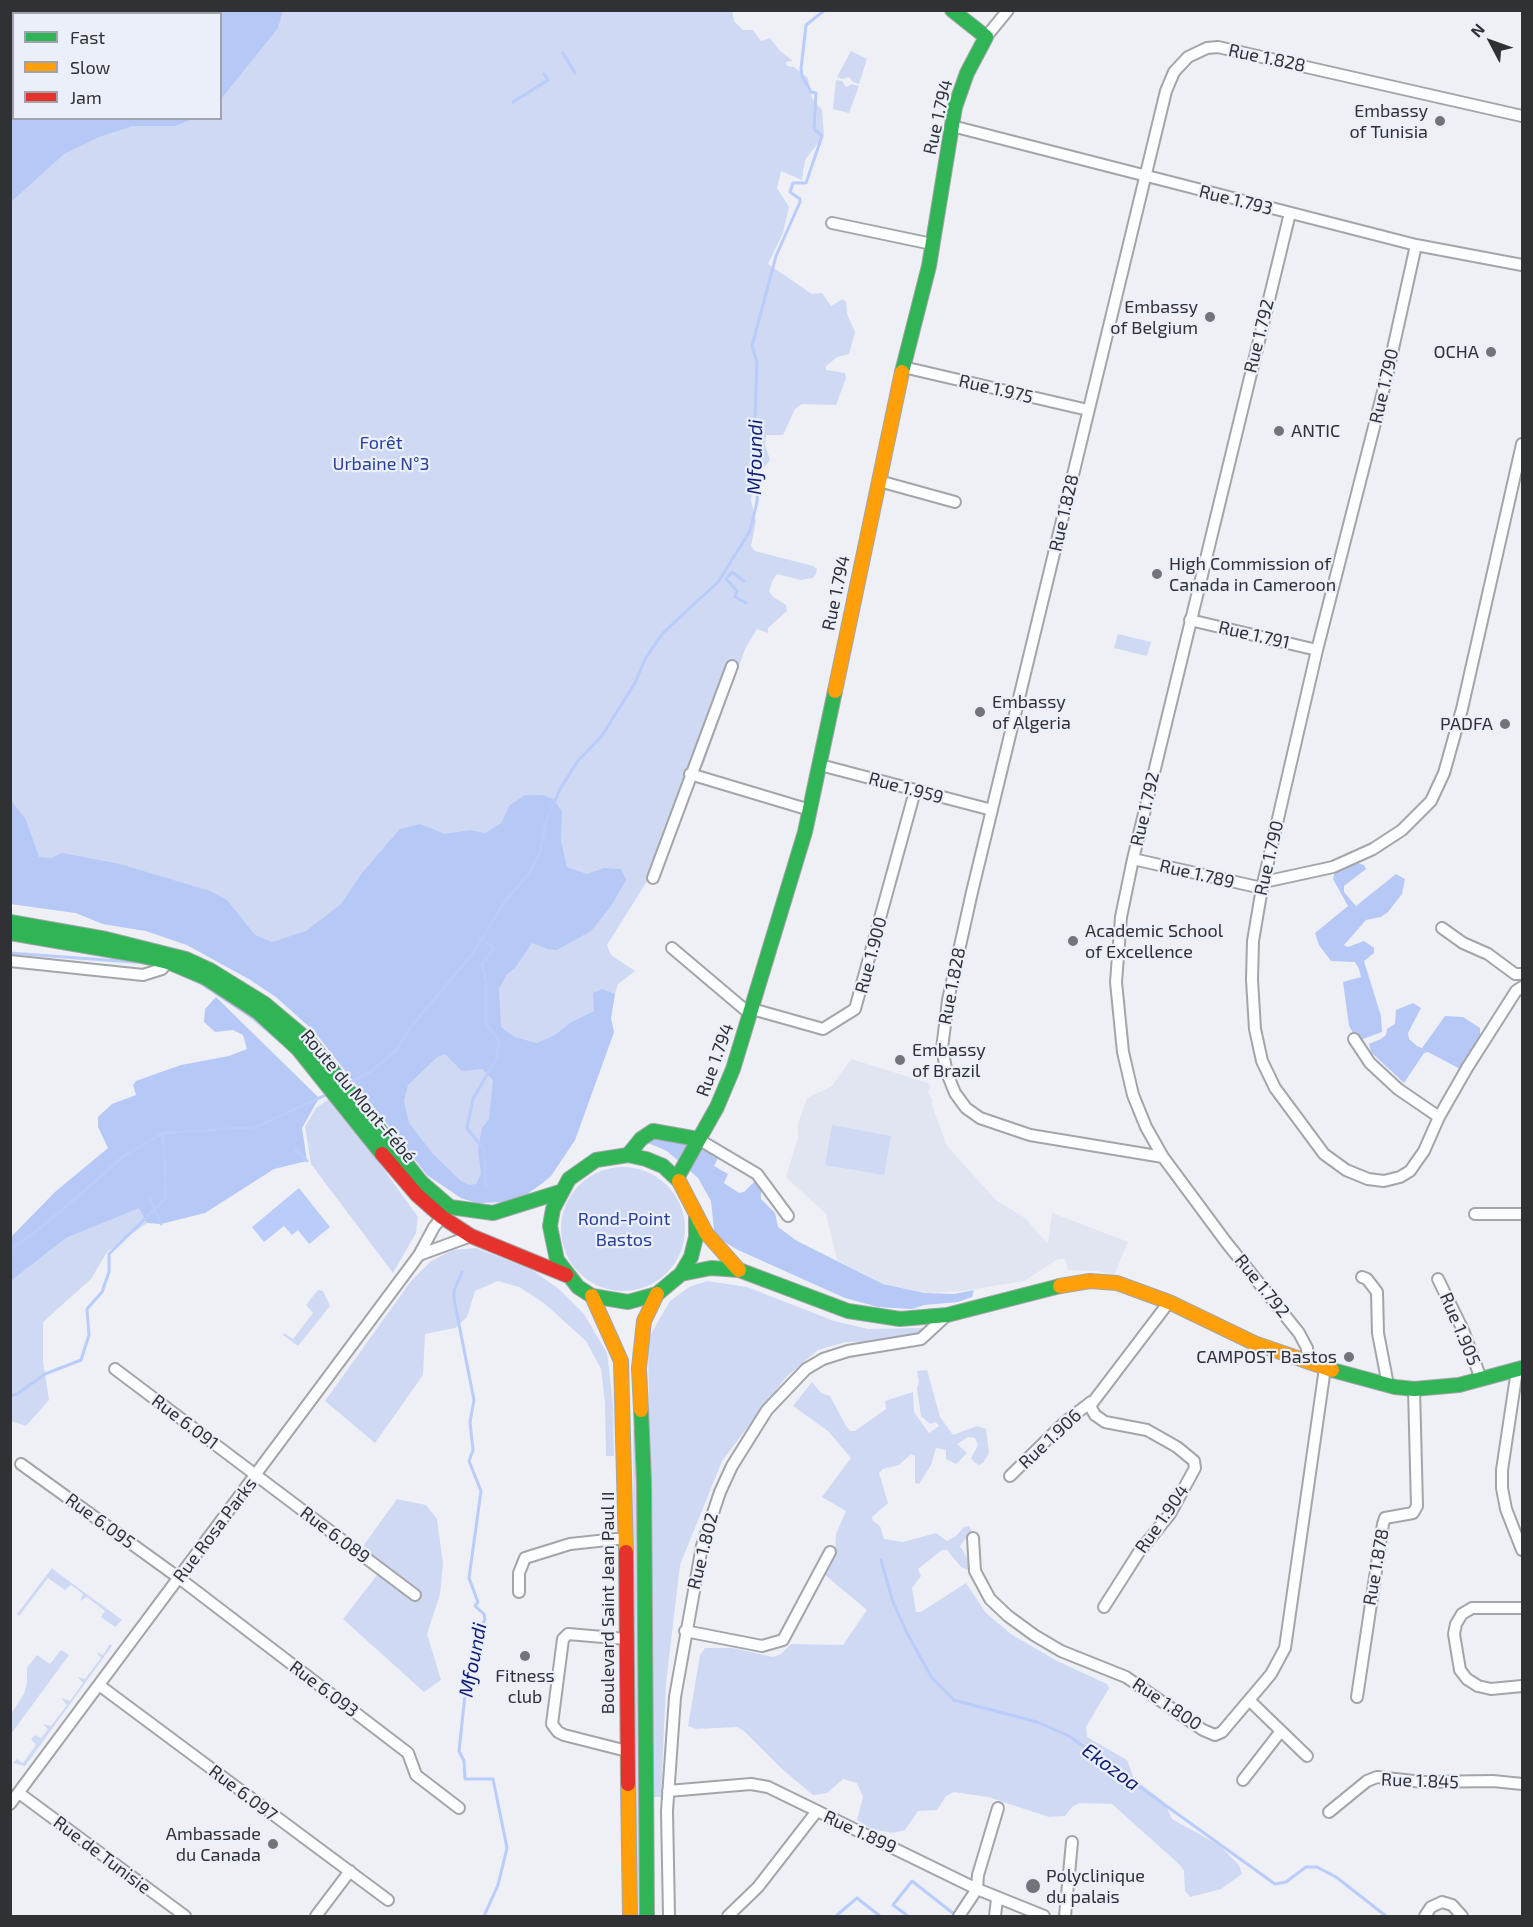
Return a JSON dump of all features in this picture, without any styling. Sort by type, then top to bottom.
[{"type":"main road","points":[[952,10],[986,37]]},
{"type":"main road","name":"Rue 1.794","points":[[677,1178],[717,1107],[733,1069],[810,810],[903,367],[932,244],[959,92],[986,37]]},
{"type":"main road","name":"Route du Mont-Fébé","points":[[10,922],[106,939],[186,959],[210,970],[265,1004],[309,1041],[413,1173],[446,1212],[471,1236],[566,1275]]},
{"type":"main road","name":"Route du Mont-Fébé","points":[[10,933],[168,962],[215,983],[258,1012],[291,1041],[417,1195],[446,1212]]},
{"type":"main road","points":[[628,1155],[641,1139],[653,1131],[698,1140]]},
{"type":"main road","points":[[628,1155],[646,1158],[663,1166],[677,1178],[692,1203],[696,1217],[696,1238],[691,1257],[681,1274],[657,1294],[628,1302],[610,1301],[592,1296],[566,1275],[557,1260],[551,1234],[553,1209],[560,1192],[569,1179],[582,1168],[612,1156],[628,1155]]},
{"type":"main road","points":[[446,1212],[493,1213],[560,1192]]},
{"type":"main road","points":[[696,1217],[711,1240],[739,1270]]},
{"type":"main road","points":[[681,1274],[711,1268],[739,1270],[814,1300],[874,1317],[900,1319],[947,1315],[1051,1288],[1090,1281],[1117,1283],[1169,1302],[1254,1343],[1324,1368],[1388,1385],[1414,1389],[1459,1385],[1520,1369]]},
{"type":"main road","name":"Boulevard Saint Jean Paul II","points":[[647,1917],[644,1481],[639,1353],[644,1321],[657,1294]]},
{"type":"main road","name":"Boulevard Saint Jean Paul II","points":[[592,1296],[621,1361],[626,1538],[630,1917]]},
{"type":"street","name":"Rue 1.794","points":[[986,37],[1008,10]]},
{"type":"street","name":"Rue 1.828","points":[[1163,1157],[1030,1135],[980,1118],[966,1108],[955,1093],[947,1073],[942,1049],[943,1024],[992,810],[1009,749],[1088,410],[1166,91],[1174,72],[1188,57],[1207,48],[1230,49],[1522,116]]},
{"type":"street","name":"Rue 1.793","points":[[952,126],[1416,245],[1522,265]]},
{"type":"street","name":"Rue 1.792","points":[[1290,213],[1133,859],[1118,948],[1119,1013],[1133,1095],[1146,1127],[1163,1157],[1226,1242],[1293,1325],[1306,1348],[1308,1362]]},
{"type":"street","points":[[832,224],[932,244]]},
{"type":"street","name":"Rue 1.790","points":[[1416,245],[1387,376],[1317,650],[1263,885],[1253,941],[1256,1029],[1262,1061],[1275,1088],[1324,1154],[1346,1170],[1368,1179],[1384,1181],[1410,1171],[1424,1151],[1439,1117],[1467,1068],[1516,991],[1522,987]]},
{"type":"street","name":"Rue 1.975","points":[[903,367],[1088,410]]},
{"type":"street","points":[[1263,885],[1333,867],[1373,849],[1402,830],[1431,801],[1444,773],[1462,709],[1522,444]]},
{"type":"street","points":[[879,481],[955,502]]},
{"type":"street","name":"Rue 1.791","points":[[1190,620],[1317,650]]},
{"type":"street","points":[[653,878],[732,666]]},
{"type":"street","name":"Rue 1.959","points":[[820,765],[915,792],[992,810]]},
{"type":"street","points":[[690,774],[810,810]]},
{"type":"street","name":"Rue 1.900","points":[[751,1012],[823,1029],[855,1009],[915,792]]},
{"type":"street","name":"Rue 1.789","points":[[1133,859],[1263,885]]},
{"type":"street","points":[[1442,928],[1463,943],[1488,954],[1515,974],[1522,974]]},
{"type":"street","points":[[672,948],[751,1012]]},
{"type":"street","points":[[10,961],[143,975],[162,969],[168,962]]},
{"type":"street","points":[[1354,1039],[1370,1063],[1398,1089],[1439,1117]]},
{"type":"street","points":[[698,1140],[756,1174],[788,1216]]},
{"type":"street","name":"Rue Rosa Parks","points":[[10,1804],[419,1255],[446,1212]]},
{"type":"street","points":[[1474,1214],[1522,1214]]},
{"type":"street","points":[[419,1255],[471,1236]]},
{"type":"street","points":[[1362,1277],[1367,1279],[1377,1292],[1378,1333],[1388,1385]]},
{"type":"street","name":"Rue 1.905","points":[[1438,1279],[1463,1330],[1481,1379]]},
{"type":"street","points":[[1091,1402],[1169,1302]]},
{"type":"street","name":"Rue 1.802","points":[[669,1917],[667,1811],[675,1697],[702,1546],[720,1492],[737,1457],[767,1410],[806,1369],[823,1359],[848,1351],[921,1340],[947,1315]]},
{"type":"street","name":"Rue 1.800","points":[[973,1538],[975,1571],[990,1599],[1034,1635],[1061,1650],[1126,1677],[1203,1730],[1215,1735],[1222,1732],[1271,1674],[1286,1640],[1324,1368]]},
{"type":"street","points":[[1520,1369],[1502,1470],[1502,1488],[1506,1509],[1522,1550]]},
{"type":"street","name":"Rue 6.091","points":[[115,1370],[256,1474]]},
{"type":"street","name":"Rue 1.878","points":[[1357,1697],[1383,1524],[1385,1518],[1413,1513],[1417,1506],[1414,1389]]},
{"type":"street","name":"Rue 1.906","points":[[1010,1476],[1065,1422],[1091,1402]]},
{"type":"street","name":"Rue 1.904","points":[[1091,1402],[1091,1410],[1105,1422],[1147,1430],[1194,1461],[1195,1468],[1170,1514],[1139,1552],[1104,1607]]},
{"type":"street","name":"Rue 6.095","points":[[21,1464],[179,1578]]},
{"type":"street","name":"Rue 6.089","points":[[256,1474],[415,1595]]},
{"type":"street","points":[[519,1592],[519,1573],[525,1558],[570,1544],[626,1538]]},
{"type":"street","points":[[685,1631],[762,1646],[783,1640],[830,1552]]},
{"type":"street","name":"Rue 6.093","points":[[179,1578],[408,1753],[416,1775],[459,1808]]},
{"type":"street","points":[[1522,1608],[1472,1608],[1462,1614],[1456,1624],[1454,1634],[1460,1670],[1467,1679],[1478,1686],[1491,1689],[1522,1686]]},
{"type":"street","points":[[626,1639],[568,1634],[564,1639],[552,1724],[558,1732],[627,1751]]},
{"type":"street","name":"Rue 6.097","points":[[99,1685],[388,1900]]},
{"type":"street","points":[[1250,1701],[1306,1756]]},
{"type":"street","points":[[1243,1780],[1281,1731]]},
{"type":"street","name":"Rue 1.845","points":[[1329,1812],[1367,1781],[1377,1777],[1423,1782],[1493,1781],[1522,1784]]},
{"type":"street","name":"Rue 1.899","points":[[668,1791],[751,1784],[768,1787],[997,1899],[1044,1917]]},
{"type":"street","name":"Rue de Tunisie","points":[[19,1792],[185,1917]]},
{"type":"street","points":[[959,1917],[977,1889],[978,1875],[998,1808]]},
{"type":"street","points":[[645,1812],[667,1811]]},
{"type":"street","points":[[728,1917],[758,1887],[817,1811]]},
{"type":"street","points":[[1065,1917],[1072,1842]]},
{"type":"street","points":[[316,1917],[350,1871]]},
{"type":"street","points":[[995,1917],[997,1899]]},
{"type":"street","points":[[1425,1917],[1431,1907],[1442,1902],[1452,1905],[1462,1917]]},
{"type":"shaded area","points":[[11,10],[283,10],[278,28],[222,98],[222,12],[12,12],[12,120],[190,120],[175,126],[133,126],[99,137],[64,154],[11,202]]},
{"type":"shaded area","points":[[525,795],[542,795],[553,799],[562,811],[561,841],[567,867],[587,874],[604,868],[621,869],[626,880],[611,906],[591,931],[557,950],[532,943],[515,968],[507,974],[499,989],[501,1027],[514,1037],[537,1043],[555,1035],[570,1023],[594,1011],[593,993],[602,989],[615,994],[611,1019],[614,1032],[575,1140],[551,1176],[527,1194],[503,1202],[477,1203],[461,1198],[427,1175],[314,1031],[276,997],[249,979],[187,945],[146,931],[103,924],[76,913],[11,904],[11,800],[26,820],[39,857],[51,858],[62,853],[120,864],[210,891],[227,900],[255,935],[272,942],[306,931],[341,904],[362,873],[400,829],[420,824],[445,834],[470,830],[485,833],[501,823],[510,805]],"holes":[[[445,1054],[462,1071],[482,1069],[493,1080],[489,1119],[482,1128],[478,1149],[481,1174],[476,1184],[469,1185],[461,1181],[433,1154],[409,1123],[404,1101],[408,1085],[437,1057]]]},
{"type":"shaded area","points":[[1358,863],[1364,865],[1366,869],[1344,886],[1344,892],[1356,906],[1396,874],[1405,879],[1402,894],[1388,912],[1381,917],[1366,920],[1344,945],[1348,947],[1364,941],[1374,948],[1374,953],[1364,961],[1381,1016],[1382,1032],[1363,1039],[1356,1038],[1349,1026],[1343,982],[1361,977],[1359,969],[1355,962],[1331,961],[1319,945],[1315,933],[1348,906],[1333,879],[1335,872]]},
{"type":"shaded area","points":[[216,997],[319,1098],[302,1128],[307,1161],[274,1169],[205,1213],[161,1224],[147,1223],[139,1208],[66,1238],[11,1281],[11,1237],[55,1192],[108,1148],[98,1127],[98,1117],[112,1104],[136,1095],[133,1085],[136,1081],[181,1065],[229,1056],[247,1049],[243,1035],[233,1030],[215,1032],[204,1022],[205,1009]]},
{"type":"shaded area","points":[[1413,1003],[1421,1008],[1408,1033],[1409,1039],[1422,1048],[1445,1016],[1463,1017],[1480,1028],[1480,1037],[1460,1069],[1428,1052],[1424,1053],[1404,1083],[1371,1052],[1369,1044],[1381,1039],[1386,1035],[1387,1029],[1395,1024],[1396,1010]]},
{"type":"shaded area","points":[[851,1059],[928,1083],[931,1087],[928,1091],[933,1102],[931,1103],[947,1146],[996,1200],[1025,1218],[1048,1244],[1052,1213],[1128,1242],[1114,1275],[1097,1271],[1068,1270],[1065,1259],[1058,1259],[1024,1281],[963,1291],[928,1293],[883,1284],[837,1260],[826,1214],[786,1177],[798,1137],[798,1124],[807,1098],[832,1086]]},
{"type":"shaded area","points":[[651,1137],[689,1141],[682,1164],[667,1151],[648,1143]]},
{"type":"shaded area","points":[[702,1148],[718,1158],[714,1166],[728,1174],[724,1183],[739,1193],[744,1192],[756,1180],[761,1188],[761,1199],[775,1213],[778,1227],[797,1241],[883,1284],[925,1293],[954,1294],[974,1290],[972,1297],[958,1302],[924,1305],[912,1309],[878,1307],[845,1298],[738,1250],[721,1240],[714,1230],[711,1201],[698,1178],[687,1168]]},
{"type":"shaded area","points":[[299,1188],[330,1227],[309,1244],[298,1230],[292,1235],[284,1226],[264,1242],[252,1227]]},
{"type":"green space","name":"Forêt Urbaine N°3","points":[[732,10],[734,21],[743,30],[753,30],[761,41],[770,38],[780,51],[793,61],[786,62],[787,66],[794,67],[808,78],[812,98],[822,110],[824,135],[805,160],[802,180],[781,171],[777,188],[789,207],[783,233],[768,264],[812,294],[822,293],[831,306],[843,299],[855,332],[849,354],[837,357],[826,366],[826,370],[845,373],[846,378],[836,405],[802,404],[795,409],[783,435],[766,435],[765,445],[770,460],[761,471],[756,466],[751,500],[756,521],[751,546],[755,551],[817,569],[813,578],[801,580],[777,574],[773,580],[769,591],[773,597],[786,605],[787,611],[768,628],[768,633],[757,629],[745,649],[703,766],[688,783],[660,842],[649,878],[607,945],[611,955],[635,971],[618,984],[612,1003],[611,1019],[614,1032],[575,1140],[551,1176],[527,1194],[503,1202],[477,1203],[461,1198],[427,1175],[314,1031],[276,997],[249,979],[187,945],[146,931],[103,924],[76,913],[11,904],[11,11]]},
{"type":"green space","points":[[851,51],[867,59],[859,84],[853,82],[849,77],[843,79],[837,77]]},
{"type":"green space","points":[[836,80],[842,81],[846,87],[852,84],[859,86],[849,113],[833,109]]},
{"type":"green space","points":[[1118,634],[1151,642],[1147,656],[1114,648]]},
{"type":"green space","points":[[332,1097],[418,1217],[416,1233],[393,1273],[311,1164],[305,1127],[316,1108]]},
{"type":"green space","points":[[832,1125],[891,1136],[884,1175],[825,1165]]},
{"type":"green space","name":"Rond-Point Bastos","points":[[623,1167],[647,1172],[658,1177],[667,1185],[675,1194],[680,1205],[685,1229],[680,1253],[675,1264],[667,1273],[658,1281],[647,1286],[623,1291],[599,1286],[588,1281],[579,1273],[571,1264],[566,1253],[561,1229],[566,1205],[571,1194],[579,1185],[588,1177],[599,1172]]},
{"type":"green space","points":[[140,1207],[147,1223],[107,1252],[91,1279],[43,1322],[43,1361],[49,1400],[26,1426],[11,1421],[11,1281],[66,1238]]},
{"type":"green space","points":[[476,1248],[532,1270],[559,1289],[584,1314],[607,1353],[613,1403],[614,1456],[606,1456],[605,1403],[601,1369],[586,1341],[544,1303],[519,1287],[498,1281],[475,1291],[467,1317],[455,1328],[425,1334],[423,1375],[375,1443],[325,1401],[411,1281],[431,1261],[453,1250]]},
{"type":"green space","points":[[707,1281],[747,1287],[834,1321],[868,1329],[924,1328],[923,1332],[898,1341],[845,1342],[818,1350],[786,1377],[722,1461],[680,1565],[666,1683],[661,1797],[654,1797],[648,1339],[670,1301],[689,1287]]},
{"type":"green space","points":[[318,1290],[323,1291],[330,1306],[298,1346],[283,1335],[284,1333],[293,1339],[313,1313],[306,1305]]},
{"type":"green space","points":[[927,1370],[940,1417],[953,1435],[977,1426],[986,1429],[989,1453],[983,1463],[979,1465],[974,1462],[971,1458],[978,1445],[975,1438],[968,1437],[957,1444],[967,1453],[956,1464],[946,1459],[946,1450],[936,1448],[931,1465],[919,1484],[915,1483],[915,1456],[911,1454],[899,1465],[883,1469],[879,1473],[888,1503],[872,1517],[873,1521],[880,1526],[884,1539],[903,1542],[936,1533],[947,1541],[956,1536],[964,1527],[969,1526],[972,1530],[960,1546],[972,1566],[968,1570],[961,1567],[947,1550],[942,1550],[918,1569],[921,1576],[912,1588],[916,1612],[921,1612],[966,1583],[986,1613],[1011,1634],[1057,1661],[1107,1684],[1109,1688],[1086,1727],[1087,1737],[1127,1760],[1134,1779],[1164,1802],[1172,1819],[1219,1845],[1239,1865],[1242,1874],[1221,1889],[1190,1897],[1185,1891],[1184,1871],[1180,1865],[1112,1804],[1080,1803],[1073,1806],[1065,1816],[1049,1817],[988,1797],[954,1792],[946,1796],[937,1810],[918,1811],[905,1830],[893,1833],[872,1829],[857,1820],[863,1797],[857,1783],[843,1779],[827,1793],[813,1795],[737,1727],[696,1729],[688,1726],[700,1655],[705,1648],[733,1648],[773,1657],[781,1654],[791,1644],[843,1645],[867,1610],[825,1575],[835,1554],[836,1534],[846,1511],[822,1497],[851,1458],[828,1431],[793,1406],[812,1382],[821,1393],[830,1396],[846,1426],[850,1431],[855,1431],[886,1409],[885,1401],[913,1392],[914,1412],[929,1433],[939,1426],[936,1422],[930,1424],[921,1416],[917,1388],[919,1382],[917,1371]]},
{"type":"green space","points":[[633,1429],[635,1431],[636,1464],[639,1916],[635,1916]]},
{"type":"green space","points":[[397,1499],[426,1505],[437,1519],[443,1564],[440,1594],[427,1634],[441,1680],[424,1692],[343,1619],[377,1575],[364,1545]]},
{"type":"green space","points":[[52,1568],[122,1620],[115,1627],[101,1617],[105,1611],[87,1597],[80,1601],[83,1594],[71,1585],[65,1590],[48,1578],[19,1616],[17,1614]]},
{"type":"green space","points":[[110,1644],[112,1646],[25,1766],[13,1763],[17,1759],[23,1763],[36,1745],[31,1739],[35,1735],[41,1738],[48,1729],[43,1724],[51,1726],[67,1705],[61,1698],[70,1701],[83,1683],[78,1677],[85,1679],[101,1658],[96,1652],[103,1655]]},
{"type":"green space","points":[[61,1650],[69,1655],[11,1734],[11,1714],[24,1694],[27,1668],[37,1655],[50,1664]]},
{"type":"waterway","name":"Mfoundi","points":[[347,1084],[370,1072],[397,1050],[410,1028],[474,952],[503,904],[530,872],[540,853],[546,821],[560,789],[577,762],[601,737],[635,683],[645,659],[663,633],[718,582],[750,531],[757,502],[758,477],[754,445],[757,362],[752,346],[776,256],[800,202],[800,199],[790,192],[793,183],[806,183],[822,136],[814,129],[816,93],[811,92],[802,76],[801,69],[806,25],[825,10]]},
{"type":"waterway","points":[[563,53],[575,73]]},
{"type":"waterway","points":[[513,102],[548,80],[544,74]]},
{"type":"waterway","points":[[744,581],[732,572],[726,579],[737,591],[735,597],[746,603]]},
{"type":"waterway","points":[[480,938],[494,948],[482,964],[486,982],[486,1023],[499,1041],[497,1057],[473,1099],[467,1128],[484,1150],[486,1186]]},
{"type":"waterway","points":[[10,953],[146,963]]},
{"type":"waterway","points":[[180,974],[202,984],[253,1018],[281,1042]]},
{"type":"waterway","points":[[10,1250],[47,1223],[124,1156],[163,1133],[256,1127],[328,1094]]},
{"type":"waterway","points":[[10,1396],[17,1394],[45,1374],[81,1360],[89,1335],[87,1309],[102,1292],[109,1272],[109,1254],[166,1198],[163,1133]]},
{"type":"waterway","points":[[295,1149],[307,1161]]},
{"type":"waterway","points":[[150,1199],[161,1224]]},
{"type":"waterway","name":"Mfoundi","points":[[462,1272],[454,1291],[454,1299],[474,1400],[470,1422],[473,1450],[469,1461],[481,1491],[469,1578],[478,1602],[475,1606],[484,1614],[485,1620],[476,1635],[477,1656],[471,1664],[466,1686],[459,1751],[464,1761],[465,1779],[493,1779],[507,1848],[498,1885],[484,1916]]},
{"type":"waterway","name":"Ekozoa","points":[[881,1560],[893,1602],[908,1635],[932,1678],[954,1700],[1037,1722],[1069,1736],[1275,1884],[1286,1882],[1306,1867],[1317,1867],[1336,1877],[1386,1916]]},
{"type":"waterway","points":[[908,1916],[893,1905],[912,1881],[954,1914]]},
{"type":"waterway","points":[[837,1915],[857,1898],[880,1916]]},
{"type":"traffic: fast","points":[[902,372],[929,266],[955,107],[967,73],[986,37],[952,10]]},
{"type":"traffic: fast","points":[[677,1178],[717,1107],[733,1069],[805,832],[835,691]]},
{"type":"traffic: fast","points":[[10,922],[106,939],[186,959],[210,970],[265,1004],[309,1041],[421,1182],[450,1207],[493,1213],[560,1192]]},
{"type":"traffic: fast","points":[[10,933],[138,955],[168,962],[206,978],[258,1012],[298,1049],[382,1154]]},
{"type":"traffic: fast","points":[[628,1155],[641,1139],[653,1131],[698,1139]]},
{"type":"traffic: fast","points":[[679,1181],[663,1166],[646,1159],[628,1155],[596,1160],[569,1179],[553,1209],[550,1226],[557,1260],[578,1287],[592,1296],[628,1302],[657,1294],[681,1274],[691,1257],[696,1237],[696,1217]]},
{"type":"traffic: fast","points":[[681,1274],[711,1268],[739,1270],[848,1311],[900,1319],[947,1315],[1060,1286]]},
{"type":"traffic: fast","points":[[1332,1370],[1395,1387],[1414,1389],[1459,1385],[1522,1368]]},
{"type":"traffic: fast","points":[[641,1410],[644,1481],[647,1916]]},
{"type":"traffic: slow","points":[[835,691],[902,372]]},
{"type":"traffic: slow","points":[[679,1181],[706,1233],[739,1270]]},
{"type":"traffic: slow","points":[[1060,1286],[1090,1281],[1117,1283],[1169,1302],[1254,1343],[1332,1370]]},
{"type":"traffic: slow","points":[[641,1410],[639,1368],[644,1321],[657,1294]]},
{"type":"traffic: slow","points":[[592,1296],[621,1361],[626,1552]]},
{"type":"traffic: slow","points":[[628,1784],[630,1916]]},
{"type":"traffic: jam","points":[[382,1154],[417,1195],[442,1217],[471,1236],[566,1275]]},
{"type":"traffic: jam","points":[[626,1552],[628,1784]]},
{"type":"place","name":"Embassy of Tunisia","points":[[1440,121]]},
{"type":"place","name":"Embassy of Belgium","points":[[1210,317]]},
{"type":"place","name":"OCHA","points":[[1491,352]]},
{"type":"place","name":"ANTIC","points":[[1279,431]]},
{"type":"place","name":"High Commission of Canada in Cameroon","points":[[1157,574]]},
{"type":"place","name":"Embassy of Algeria","points":[[980,712]]},
{"type":"place","name":"PADFA","points":[[1505,724]]},
{"type":"place","name":"Academic School of Excellence","points":[[1073,941]]},
{"type":"place","name":"Embassy of Brazil","points":[[900,1060]]},
{"type":"place","name":"CAMPOST Bastos","points":[[1349,1357]]},
{"type":"place","name":"Fitness club","points":[[525,1656]]},
{"type":"place","name":"Ambassade du Canada","points":[[273,1844]]},
{"type":"place","name":"Polyclinique du palais","points":[[1033,1886]]}]
